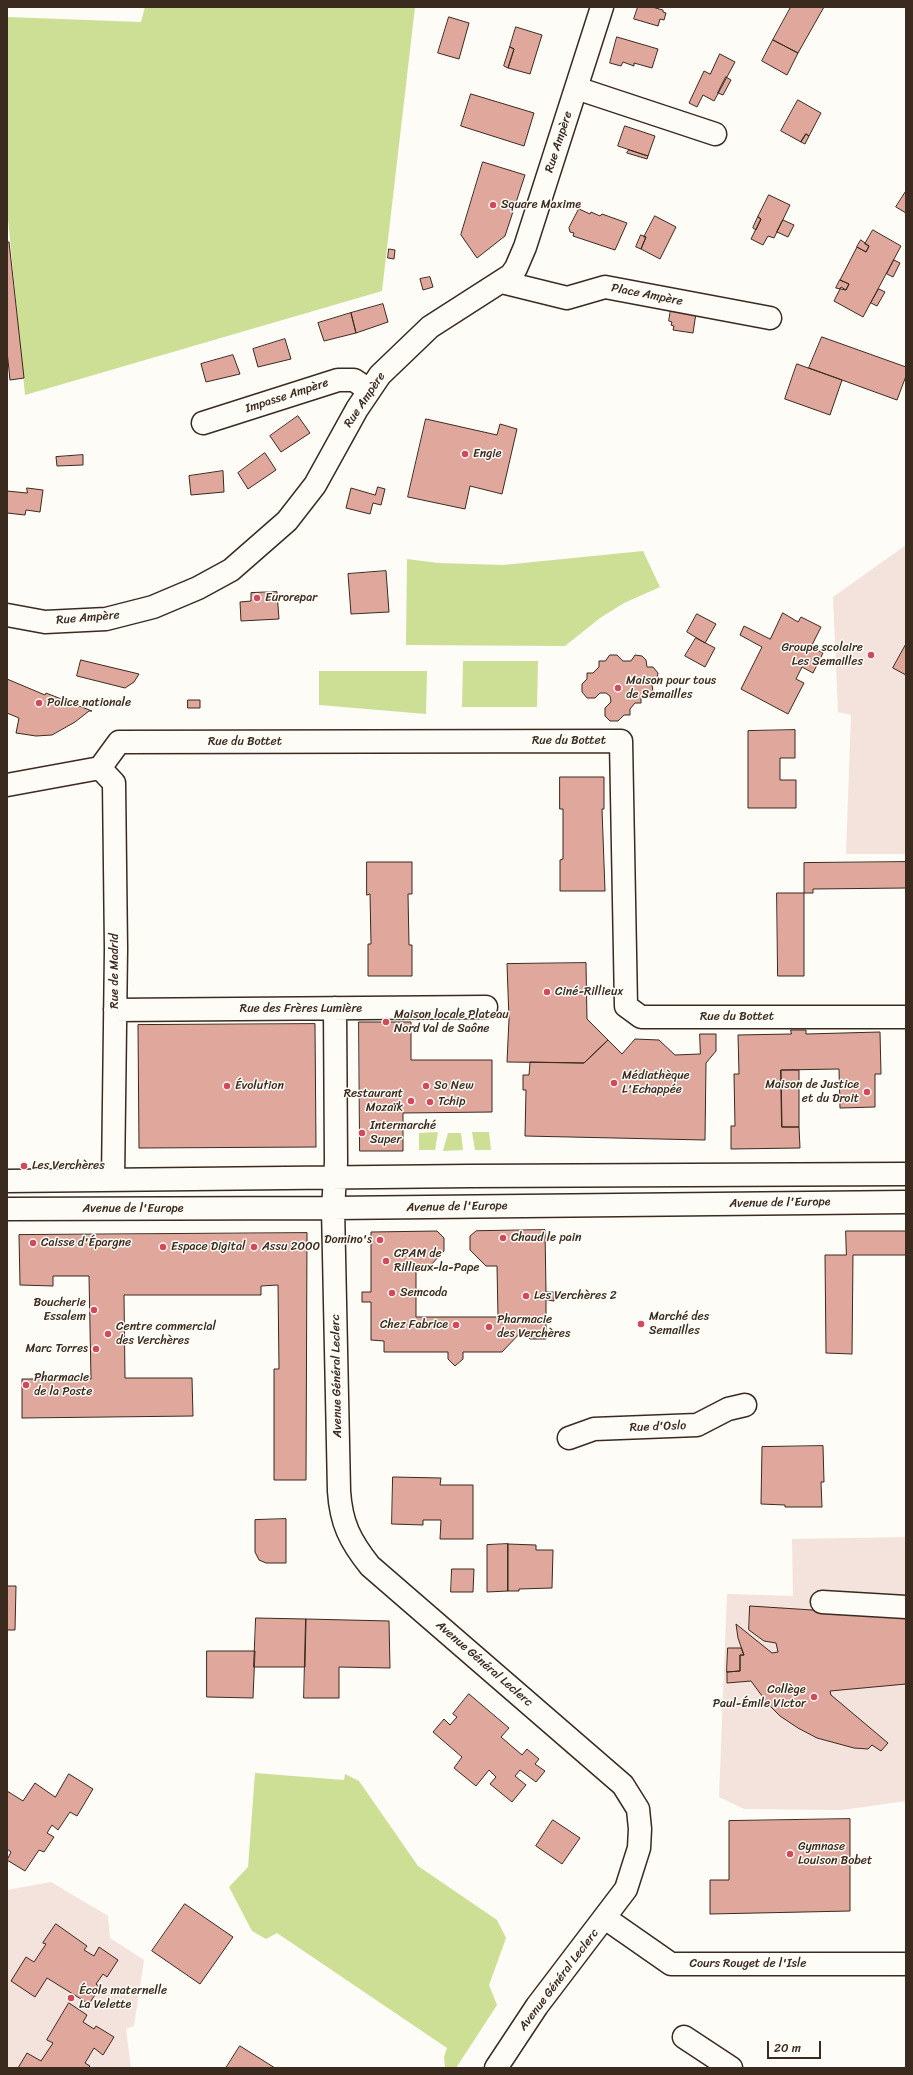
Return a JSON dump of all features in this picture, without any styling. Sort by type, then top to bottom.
[{"type":"street","name":"Rue Ampère","points":[[7,615],[45,622],[106,619],[153,607],[198,588],[231,570],[287,521],[315,484],[356,409],[380,375],[430,327],[502,282],[516,268],[525,247],[602,7]]},
{"type":"street","points":[[576,88],[715,134]]},
{"type":"street","name":"Place Ampère","points":[[502,282],[567,298],[605,287],[770,318]]},
{"type":"street","name":"Impasse Ampère","points":[[203,423],[338,380],[354,380],[369,390]]},
{"type":"street","name":"Rue du Bottet","points":[[100,768],[119,742],[621,741],[626,1006],[641,1017],[906,1017]]},
{"type":"street","points":[[7,785],[100,768]]},
{"type":"street","name":"Rue de Madrid","points":[[100,768],[114,784],[115,1010],[113,1180]]},
{"type":"street","name":"Rue des Frères Lumière","points":[[115,1010],[486,1007]]},
{"type":"street","name":"Avenue Général Leclerc","points":[[335,1008],[335,1177],[333,1208],[339,1491],[340,1510],[346,1531],[370,1566],[623,1785],[638,1809],[639,1848],[626,1889],[537,2006],[496,2068]]},
{"type":"street","points":[[7,1181],[335,1177],[906,1174]]},
{"type":"street","name":"Avenue de l'Europe","points":[[7,1209],[333,1208],[906,1202]]},
{"type":"street","name":"Rue d'Oslo","points":[[569,1438],[594,1429],[697,1425],[728,1409],[745,1405]]},
{"type":"street","points":[[822,1602],[906,1607]]},
{"type":"street","name":"Cours Rouget de l'Isle","points":[[605,1918],[670,1964],[906,1964]]},
{"type":"street","points":[[684,2037],[731,2068]]},
{"type":"shaded area","name":"Groupe scolaire Les Semailles","points":[[906,545],[906,854],[846,854],[851,715],[838,712],[833,597]]},
{"type":"shaded area","name":"Collège Paul-Émile Victor","points":[[906,1537],[906,1801],[842,1810],[744,1809],[719,1797],[727,1594],[793,1596],[792,1539]]},
{"type":"shaded area","points":[[51,1882],[108,1916],[110,1938],[144,1960],[134,2026],[126,2029],[131,2068],[7,2068],[7,1890]]},
{"type":"green space","points":[[145,7],[415,7],[382,291],[25,395],[7,208],[7,17],[141,22]]},
{"type":"green space","points":[[643,551],[660,587],[624,603],[600,618],[565,646],[406,645],[407,559],[438,563],[503,565]]},
{"type":"green space","points":[[463,661],[538,661],[537,707],[462,707]]},
{"type":"green space","points":[[319,671],[427,671],[426,714],[319,705]]},
{"type":"green space","points":[[438,1132],[435,1150],[419,1150],[419,1133]]},
{"type":"green space","points":[[472,1132],[489,1132],[491,1150],[475,1150]]},
{"type":"green space","points":[[448,1133],[461,1133],[463,1150],[443,1151]]},
{"type":"green space","points":[[255,1773],[344,1780],[345,1774],[359,1781],[418,1866],[497,1920],[506,1938],[489,1985],[497,2005],[456,2068],[445,2068],[444,2057],[447,2048],[277,1933],[266,1939],[252,1931],[229,1887],[248,1867]]},
{"type":"building","points":[[638,7],[652,7],[663,10],[663,12],[666,13],[664,20],[660,19],[658,26],[634,19]]},
{"type":"building","points":[[791,7],[824,7],[798,53],[773,40]]},
{"type":"building","points":[[449,17],[469,23],[459,59],[438,53]]},
{"type":"building","points":[[516,27],[542,35],[530,74],[508,68],[514,49],[510,47]]},
{"type":"building","points":[[617,37],[658,49],[652,68],[634,63],[634,66],[623,62],[621,66],[610,63]]},
{"type":"building","points":[[773,40],[798,53],[787,75],[762,61]]},
{"type":"building","points":[[510,47],[514,49],[508,68],[504,66]]},
{"type":"building","points":[[720,54],[735,62],[714,101],[703,95],[697,107],[689,103],[704,71],[710,74]]},
{"type":"building","points":[[726,77],[731,80],[723,95],[718,93]]},
{"type":"building","points":[[471,94],[534,113],[524,146],[461,126]]},
{"type":"building","points":[[798,100],[821,113],[809,136],[806,134],[801,142],[781,131]]},
{"type":"building","points":[[625,126],[655,136],[648,156],[618,146]]},
{"type":"building","points":[[806,134],[809,136],[805,144],[801,142]]},
{"type":"building","points":[[629,150],[648,156],[647,159],[627,153]]},
{"type":"building","name":"Square Maxime","points":[[483,162],[525,175],[505,236],[477,258],[461,235]]},
{"type":"building","points":[[906,191],[906,213],[896,207]]},
{"type":"building","points":[[769,195],[790,205],[774,238],[768,236],[763,245],[751,239],[761,219],[758,217]]},
{"type":"building","points":[[579,209],[590,214],[591,212],[600,216],[602,214],[627,223],[615,250],[573,236],[574,233],[570,232],[569,228]]},
{"type":"building","points":[[655,216],[676,227],[660,259],[641,249],[646,237],[644,237]]},
{"type":"building","points":[[758,217],[761,219],[756,230],[753,228]]},
{"type":"building","points":[[783,220],[794,225],[788,237],[777,232]]},
{"type":"building","points":[[873,230],[901,246],[863,317],[834,301],[841,287],[846,290],[849,284],[840,280],[857,247],[866,252],[869,246],[865,244]]},
{"type":"building","points":[[641,235],[646,237],[641,249],[636,247]]},
{"type":"building","points":[[861,240],[869,246],[866,252],[857,247]]},
{"type":"building","points":[[7,242],[9,242],[24,378],[10,380],[7,351]]},
{"type":"building","points":[[389,249],[395,250],[394,259],[388,258]]},
{"type":"building","points":[[894,260],[900,263],[893,277],[887,274]]},
{"type":"building","points":[[430,277],[433,287],[423,290],[420,279]]},
{"type":"building","points":[[840,280],[849,284],[846,290],[836,288]]},
{"type":"building","points":[[879,289],[885,292],[877,306],[871,303]]},
{"type":"building","points":[[383,304],[388,322],[356,333],[351,313]]},
{"type":"building","points":[[671,309],[696,313],[693,333],[673,330],[674,326],[671,325],[672,322],[669,321]]},
{"type":"building","points":[[351,313],[356,333],[324,341],[318,323]]},
{"type":"building","points":[[822,337],[906,367],[906,376],[897,400],[809,368]]},
{"type":"building","points":[[285,339],[291,359],[258,367],[253,349]]},
{"type":"building","points":[[233,355],[240,374],[206,382],[201,364]]},
{"type":"building","points":[[797,364],[842,380],[830,415],[785,399]]},
{"type":"building","points":[[298,416],[310,433],[281,452],[270,436]]},
{"type":"building","name":"Engie","points":[[426,419],[497,435],[500,424],[517,429],[502,494],[470,486],[465,509],[408,497]]},
{"type":"building","points":[[265,453],[276,470],[248,489],[238,473]]},
{"type":"building","points":[[83,455],[83,465],[57,466],[56,457]]},
{"type":"building","points":[[223,471],[224,492],[191,495],[189,476]]},
{"type":"building","points":[[378,487],[385,489],[381,505],[373,503],[370,514],[346,508],[351,488],[375,495]]},
{"type":"building","points":[[27,488],[43,490],[40,512],[26,510],[25,515],[7,513],[7,491],[27,493]]},
{"type":"building","points":[[386,571],[389,612],[351,614],[348,574]]},
{"type":"building","points":[[277,592],[279,619],[241,621],[240,602],[251,601],[251,593]]},
{"type":"building","points":[[783,613],[798,622],[801,617],[821,627],[811,647],[823,653],[813,673],[802,667],[796,679],[804,683],[788,714],[741,689],[762,647],[740,635],[744,626],[770,639]]},
{"type":"building","points":[[697,614],[716,624],[705,643],[687,632]]},
{"type":"building","points":[[696,638],[715,648],[705,667],[685,656]]},
{"type":"building","points":[[906,644],[906,675],[893,668]]},
{"type":"building","name":"Maison pour tous de Semailles","points":[[610,655],[617,655],[623,661],[631,661],[635,655],[642,656],[646,660],[647,667],[653,667],[658,673],[657,679],[652,685],[653,692],[646,692],[641,697],[641,703],[635,703],[630,709],[630,715],[624,715],[618,721],[610,721],[605,716],[605,708],[611,702],[610,696],[606,693],[600,693],[595,698],[587,698],[582,692],[582,684],[587,679],[587,673],[593,673],[599,667],[599,661],[605,661]]},
{"type":"building","points":[[81,660],[139,674],[134,682],[125,688],[77,676]]},
{"type":"building","name":"Police nationale","points":[[7,679],[45,695],[46,693],[92,711],[89,711],[75,722],[52,735],[36,736],[16,733],[19,718],[7,713]]},
{"type":"building","points":[[188,700],[200,700],[200,708],[188,708]]},
{"type":"building","points":[[795,730],[795,758],[780,758],[780,780],[796,780],[796,808],[748,808],[748,731]]},
{"type":"building","points":[[560,777],[604,777],[604,809],[602,809],[605,891],[560,891],[560,860],[563,859],[563,809],[560,809]]},
{"type":"building","points":[[367,862],[412,862],[412,894],[408,894],[409,945],[412,945],[412,976],[368,976],[368,944],[371,944],[370,894],[367,895]]},
{"type":"building","points":[[906,862],[906,888],[813,889],[813,893],[804,893],[804,863]]},
{"type":"building","points":[[777,893],[804,893],[804,976],[778,976]]},
{"type":"building","name":"Ciné-Rillieux","points":[[586,963],[587,1019],[608,1040],[584,1063],[507,1062],[509,1019],[507,964]]},
{"type":"building","name":"So New","points":[[359,1022],[411,1022],[411,1060],[492,1060],[492,1112],[403,1113],[403,1151],[360,1151]]},
{"type":"building","name":"Évolution","points":[[315,1024],[316,1147],[139,1148],[138,1025]]},
{"type":"building","points":[[791,1030],[806,1030],[806,1034],[880,1032],[881,1074],[875,1074],[875,1107],[840,1108],[839,1069],[781,1070],[782,1127],[799,1127],[800,1148],[731,1149],[731,1126],[735,1126],[734,1074],[739,1074],[738,1035],[791,1034]]},
{"type":"building","name":"Médiathèque L'Echappée","points":[[700,1034],[716,1034],[716,1051],[706,1063],[705,1140],[525,1136],[526,1090],[523,1090],[523,1075],[529,1075],[530,1062],[584,1063],[608,1040],[622,1054],[635,1039],[659,1040],[675,1055],[700,1054]]},
{"type":"building","points":[[781,1070],[799,1070],[799,1127],[782,1127]]},
{"type":"building","name":"Les Verchères 2","points":[[545,1230],[546,1292],[554,1292],[554,1301],[546,1300],[546,1339],[530,1339],[522,1331],[502,1352],[463,1352],[463,1359],[455,1366],[448,1359],[448,1352],[384,1352],[384,1341],[371,1340],[371,1302],[362,1302],[362,1292],[371,1292],[371,1232],[437,1231],[444,1238],[444,1251],[429,1267],[416,1267],[416,1317],[498,1317],[497,1266],[486,1266],[470,1250],[470,1236],[476,1231]]},
{"type":"building","points":[[846,1231],[906,1231],[906,1255],[853,1255],[852,1354],[826,1353],[825,1255],[846,1255]]},
{"type":"building","name":"Centre commercial des Verchères","points":[[307,1233],[306,1480],[274,1480],[274,1369],[279,1369],[278,1285],[261,1286],[261,1295],[124,1295],[125,1378],[192,1378],[193,1416],[22,1418],[22,1379],[91,1379],[89,1276],[53,1276],[53,1286],[20,1285],[19,1235]]},
{"type":"building","points":[[823,1446],[824,1482],[821,1482],[822,1507],[785,1507],[785,1505],[761,1504],[762,1447]]},
{"type":"building","points":[[393,1477],[441,1478],[440,1485],[473,1485],[473,1539],[440,1539],[441,1520],[423,1520],[423,1525],[392,1524]]},
{"type":"building","points":[[286,1519],[286,1563],[266,1563],[259,1560],[255,1552],[255,1520]]},
{"type":"building","points":[[508,1544],[508,1591],[487,1592],[487,1545]]},
{"type":"building","points":[[508,1544],[536,1545],[536,1550],[553,1550],[552,1588],[519,1589],[519,1591],[508,1591]]},
{"type":"building","points":[[452,1569],[474,1569],[473,1592],[451,1592]]},
{"type":"building","points":[[7,1586],[16,1586],[15,1630],[7,1630]]},
{"type":"building","points":[[750,1606],[906,1616],[906,1684],[830,1691],[831,1695],[888,1743],[881,1751],[872,1745],[868,1749],[854,1748],[817,1738],[780,1716],[768,1704],[751,1681],[727,1683],[727,1672],[740,1671],[740,1655],[744,1655],[738,1638],[736,1624],[772,1653],[778,1652],[776,1643],[764,1641],[749,1630]]},
{"type":"building","points":[[256,1618],[306,1619],[305,1667],[254,1667]]},
{"type":"building","points":[[306,1619],[389,1621],[390,1668],[339,1667],[339,1698],[304,1698]]},
{"type":"building","points":[[728,1648],[741,1648],[744,1655],[740,1655],[740,1671],[727,1672]]},
{"type":"building","points":[[207,1651],[255,1651],[253,1698],[207,1697]]},
{"type":"building","points":[[469,1694],[509,1728],[501,1737],[522,1755],[527,1749],[539,1759],[535,1764],[545,1771],[536,1782],[520,1770],[515,1776],[526,1785],[512,1802],[490,1784],[496,1777],[489,1770],[476,1786],[454,1768],[462,1757],[433,1732],[444,1719],[450,1725],[457,1717],[453,1714]]},
{"type":"building","points":[[69,1774],[93,1789],[77,1816],[70,1812],[58,1830],[52,1825],[47,1833],[54,1837],[44,1852],[39,1850],[25,1871],[7,1860],[11,1852],[7,1849],[7,1791],[23,1801],[35,1783],[55,1797]]},
{"type":"building","name":"Gymnase Louison Bobet","points":[[850,1819],[850,1911],[710,1914],[710,1880],[729,1880],[729,1821]]},
{"type":"building","points":[[553,1820],[580,1838],[562,1864],[536,1846]]},
{"type":"building","points":[[185,1904],[233,1937],[200,1984],[152,1951]]},
{"type":"building","points":[[56,1924],[87,1946],[84,1950],[94,1956],[99,1947],[118,1960],[107,1977],[103,1974],[96,1984],[100,1987],[89,2004],[47,1978],[35,1997],[11,1981],[26,1957],[34,1962],[46,1944],[43,1943]]},
{"type":"building","points":[[69,2003],[87,2015],[83,2022],[94,2029],[96,2026],[114,2037],[103,2055],[94,2048],[85,2063],[90,2066],[88,2068],[18,2068],[27,2053],[41,2061],[53,2043],[47,2040]]},
{"type":"building","points":[[240,2046],[275,2068],[226,2068]]},
{"type":"place","name":"Square Maxime","points":[[493,205]]},
{"type":"place","name":"Engie","points":[[465,454]]},
{"type":"place","name":"Eurorepar","points":[[257,598]]},
{"type":"place","name":"Groupe scolaire Les Semailles","points":[[871,655]]},
{"type":"place","name":"Maison pour tous de Semailles","points":[[618,688]]},
{"type":"place","name":"Police nationale","points":[[39,703]]},
{"type":"place","name":"Ciné-Rillieux","points":[[547,992]]},
{"type":"place","name":"Maison locale Plateau Nord Val de Saône","points":[[386,1022]]},
{"type":"place","name":"Médiathèque L'Echappée","points":[[614,1083]]},
{"type":"place","name":"Évolution","points":[[227,1086]]},
{"type":"place","name":"So New","points":[[426,1086]]},
{"type":"place","name":"Maison de Justice et du Droit","points":[[867,1092]]},
{"type":"place","name":"Restaurant Mozaïk","points":[[411,1101]]},
{"type":"place","name":"Tchip","points":[[430,1102]]},
{"type":"place","name":"Intermarché Super","points":[[362,1133]]},
{"type":"place","name":"Les Verchères","points":[[24,1166]]},
{"type":"place","name":"Chaud le pain","points":[[503,1238]]},
{"type":"place","name":"Domino's","points":[[380,1240]]},
{"type":"place","name":"Caisse d'Épargne","points":[[33,1243]]},
{"type":"place","name":"Espace Digital","points":[[163,1247]]},
{"type":"place","name":"Assu 2000","points":[[254,1247]]},
{"type":"place","name":"CPAM de Rillieux-la-Pape","points":[[386,1261]]},
{"type":"place","name":"Semcoda","points":[[392,1293]]},
{"type":"place","name":"Les Verchères 2","points":[[526,1296]]},
{"type":"place","name":"Boucherie Essalem","points":[[94,1310]]},
{"type":"place","name":"Marché des Semailles","points":[[641,1324]]},
{"type":"place","name":"Chez Fabrice","points":[[456,1325]]},
{"type":"place","name":"Pharmacie des Verchères","points":[[489,1327]]},
{"type":"place","name":"Centre commercial des Verchères","points":[[108,1334]]},
{"type":"place","name":"Marc Torres","points":[[96,1349]]},
{"type":"place","name":"Pharmacie de la Poste","points":[[26,1385]]},
{"type":"place","name":"Collège Paul-Émile Victor","points":[[814,1697]]},
{"type":"place","name":"Gymnase Louison Bobet","points":[[790,1854]]},
{"type":"place","name":"École maternelle La Velette","points":[[71,1998]]}]
